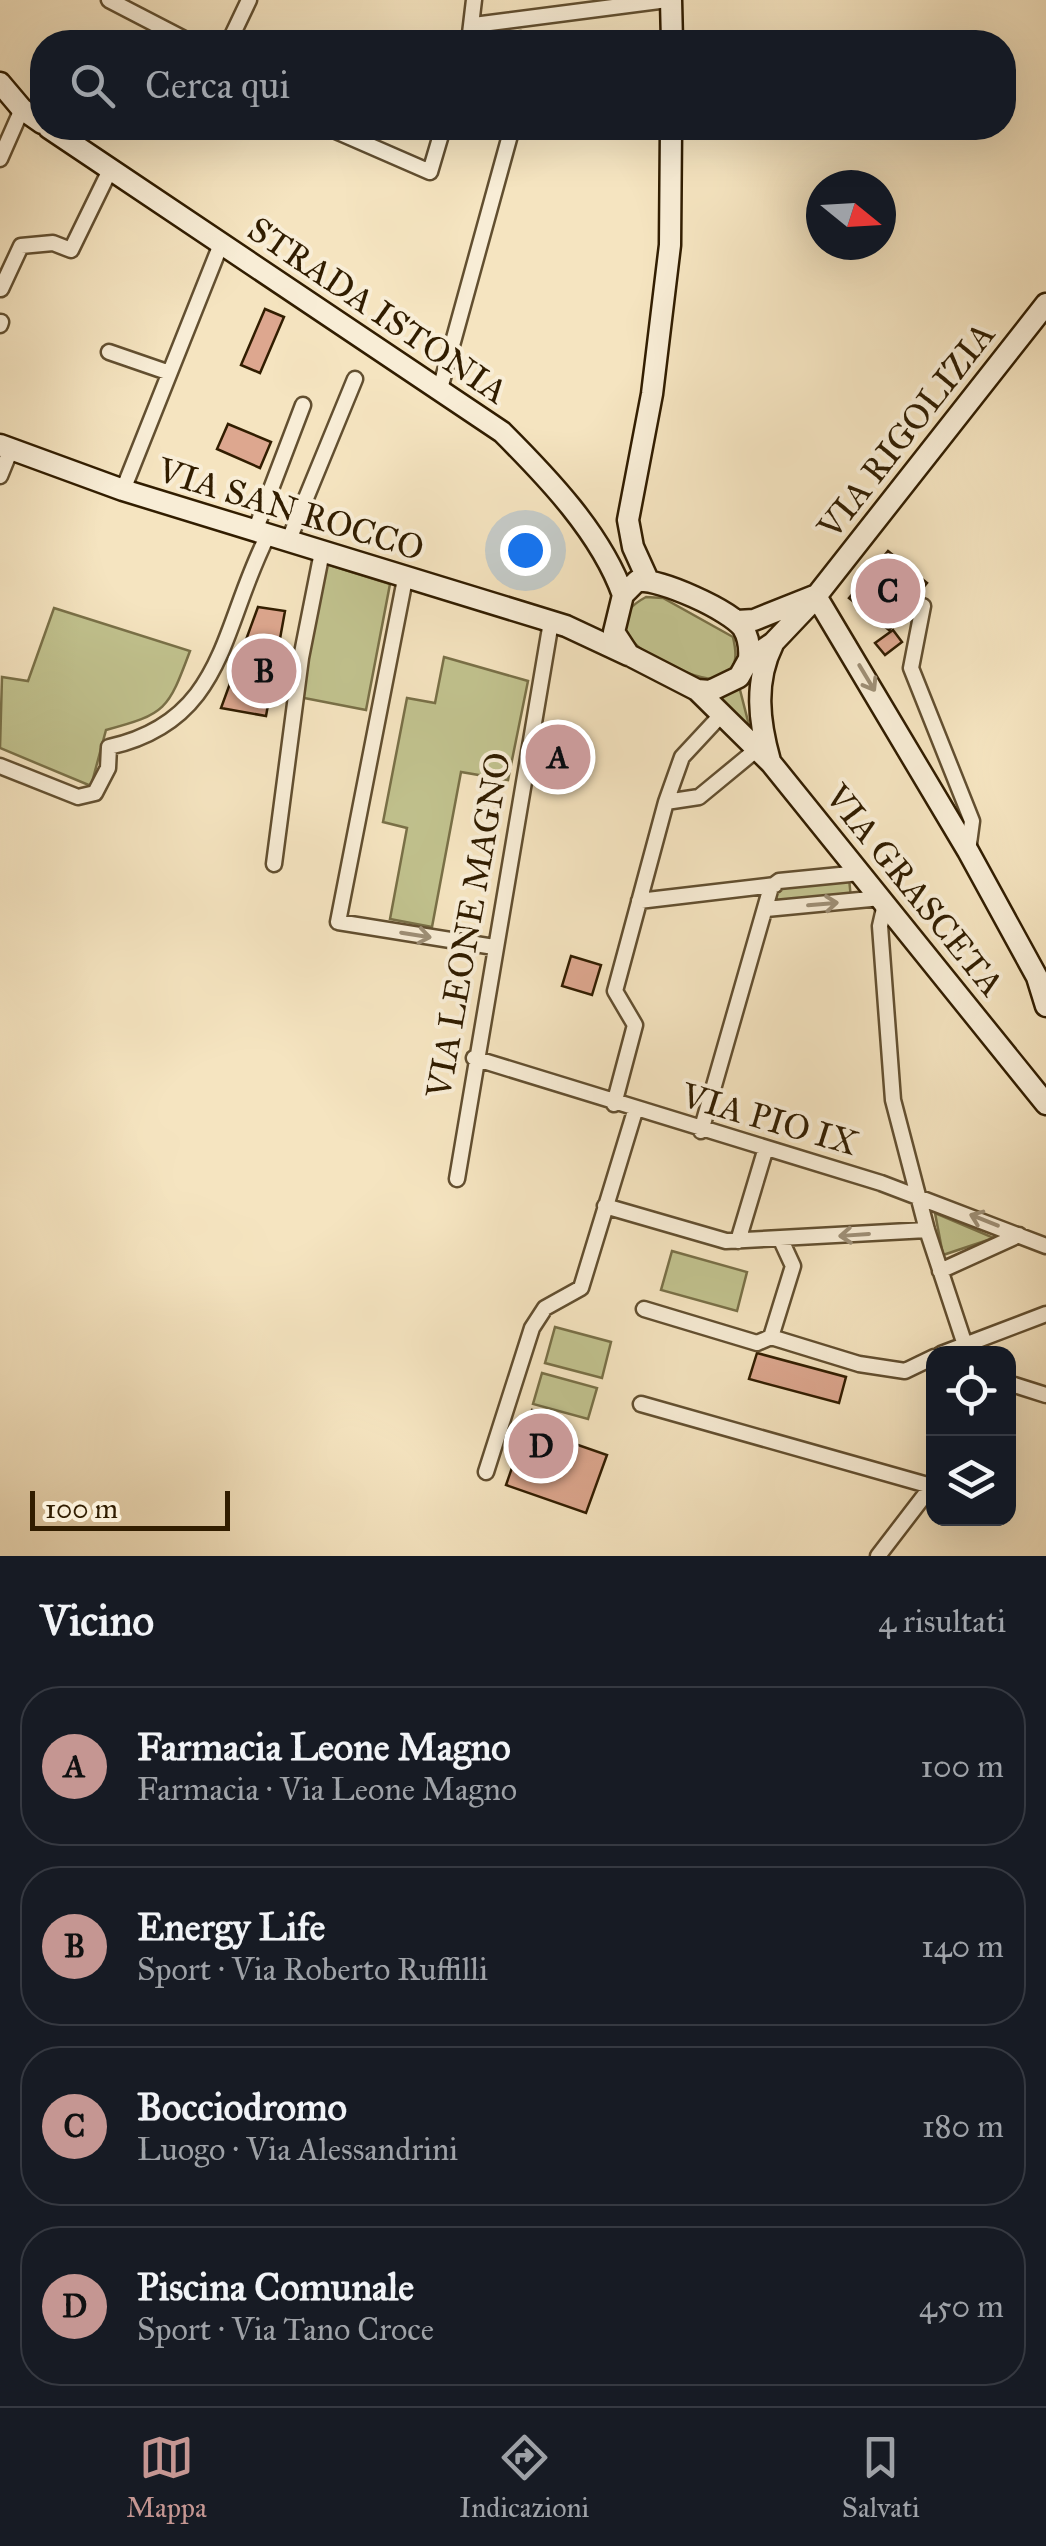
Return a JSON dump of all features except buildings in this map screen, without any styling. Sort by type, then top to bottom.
[{"type":"street","points":[[108,0],[167,30]]},
{"type":"street","points":[[234,30],[249,0]]},
{"type":"street","points":[[472,30],[474,0]]},
{"type":"street","points":[[474,24],[669,0],[671,30]]},
{"type":"street","points":[[0,83],[30,115]]},
{"type":"street","points":[[0,159],[22,109]]},
{"type":"street","name":"STRADA ISTONIA","points":[[66,140],[502,432],[544,474],[585,529],[623,595]]},
{"type":"street","points":[[357,140],[430,172],[439,140]]},
{"type":"street","points":[[440,390],[509,140]]},
{"type":"street","points":[[648,580],[633,547],[628,520],[652,394],[670,245],[671,140]]},
{"type":"street","points":[[1,289],[21,246],[53,243],[70,250],[110,170]]},
{"type":"street","points":[[123,490],[221,244]]},
{"type":"street","name":"VIA RIGOLIZIA","points":[[774,643],[816,596],[1046,304]]},
{"type":"street","points":[[109,352],[167,372]]},
{"type":"street","points":[[6,769],[78,797],[87,796],[102,784],[110,759],[108,747],[144,739],[191,706],[212,671],[270,536],[354,379]]},
{"type":"street","points":[[270,536],[303,405]]},
{"type":"street","points":[[0,476],[6,447]]},
{"type":"street","name":"VIA SAN ROCCO","points":[[6,447],[123,490],[558,624],[630,656]]},
{"type":"street","points":[[585,529],[614,527],[628,520]]},
{"type":"street","points":[[274,864],[302,658],[322,552]]},
{"type":"street","points":[[405,578],[338,922],[494,947]]},
{"type":"street","points":[[761,728],[752,711],[747,664],[748,640],[737,622],[660,581],[648,580],[637,581],[623,595],[614,620],[614,632],[630,656],[697,690],[719,688],[747,664],[774,643]]},
{"type":"street","points":[[737,622],[754,620],[816,596],[968,851],[1037,977],[1046,1006]]},
{"type":"street","points":[[923,606],[911,668],[972,822],[968,851]]},
{"type":"street","points":[[558,624],[614,620]]},
{"type":"street","name":"VIA LEONE MAGNO","points":[[457,1179],[494,947],[558,624]]},
{"type":"street","points":[[666,802],[699,797],[763,756],[760,702],[766,657],[774,643]]},
{"type":"street","name":"VIA GRASCETA","points":[[697,690],[763,756],[1046,1104]]},
{"type":"street","points":[[614,1104],[635,1025],[615,991],[666,802],[682,756],[722,714]]},
{"type":"street","points":[[639,901],[860,873]]},
{"type":"street","points":[[701,1131],[757,942],[757,926],[774,884]]},
{"type":"street","points":[[766,909],[883,901],[880,926],[893,1100],[922,1196],[927,1230],[965,1346]]},
{"type":"street","name":"VIA PIO IX","points":[[474,1058],[635,1111],[922,1196],[1046,1246]]},
{"type":"street","points":[[486,1472],[532,1328],[545,1308],[581,1288],[635,1111]]},
{"type":"street","points":[[738,1242],[765,1150]]},
{"type":"street","points":[[606,1206],[738,1242],[927,1230]]},
{"type":"street","points":[[940,1271],[1020,1235]]},
{"type":"street","points":[[771,1337],[793,1266],[781,1240]]},
{"type":"street","points":[[644,1309],[758,1342],[771,1337],[859,1364],[905,1371],[926,1361]]},
{"type":"street","points":[[971,1346],[1046,1314]]},
{"type":"street","points":[[1016,1386],[1046,1395]]},
{"type":"street","points":[[641,1404],[926,1483]]},
{"type":"street","points":[[878,1556],[926,1493]]},
{"type":"green space","points":[[326,564],[390,584],[366,710],[299,697]]},
{"type":"green space","points":[[646,597],[663,598],[733,637],[733,666],[719,680],[703,678],[645,652],[631,639],[624,625],[629,611]]},
{"type":"green space","points":[[54,608],[190,651],[170,698],[162,707],[141,719],[106,730],[91,786],[0,748],[2,677],[28,681]]},
{"type":"green space","points":[[444,657],[528,681],[508,780],[461,772],[432,927],[390,919],[407,828],[383,822],[407,698],[435,703]]},
{"type":"green space","points":[[739,686],[752,737],[713,699]]},
{"type":"green space","points":[[849,878],[851,899],[776,903],[775,885]]},
{"type":"green space","points":[[935,1213],[994,1238],[943,1255]]},
{"type":"green space","points":[[672,1251],[747,1272],[737,1311],[661,1290]]},
{"type":"green space","points":[[555,1327],[611,1342],[602,1378],[545,1363]]},
{"type":"green space","points":[[542,1373],[597,1388],[588,1419],[533,1404]]},
{"type":"place","name":"Bocciodromo","points":[[888,591]]},
{"type":"place","name":"Energy Life","points":[[264,671]]},
{"type":"place","name":"Farmacia Leone Magno","points":[[558,757]]},
{"type":"place","name":"Piscina Comunale","points":[[541,1446]]}]
